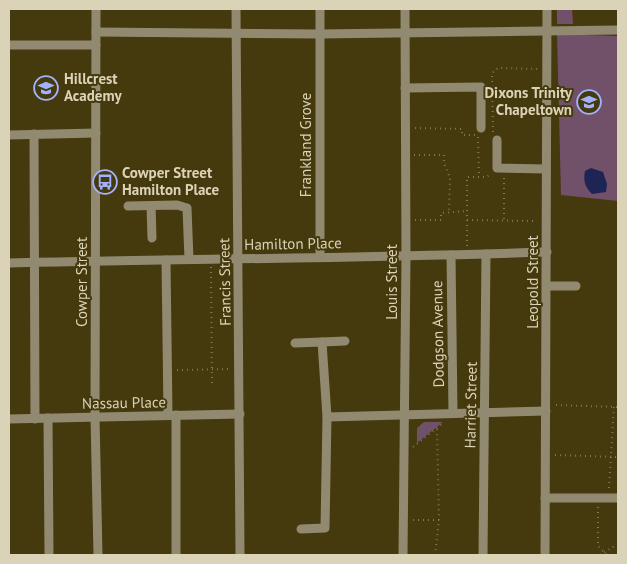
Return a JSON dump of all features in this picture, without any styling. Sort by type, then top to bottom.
[{"type":"street","name":"Cowper Street","points":[[96,9],[95,417],[98,555]]},
{"type":"street","name":"Francis Street","points":[[236,9],[240,555]]},
{"type":"street","name":"Frankland Grove","points":[[320,9],[320,256]]},
{"type":"street","name":"Louis Street","points":[[403,555],[406,257],[405,9]]},
{"type":"street","name":"Leopold Street","points":[[545,555],[547,9]]},
{"type":"street","points":[[96,32],[320,34],[618,30]]},
{"type":"street","points":[[9,45],[96,45]]},
{"type":"street","points":[[405,88],[481,87],[482,133]]},
{"type":"street","points":[[9,134],[96,133]]},
{"type":"street","points":[[34,134],[35,418]]},
{"type":"street","points":[[497,140],[500,168],[546,169]]},
{"type":"street","points":[[128,206],[177,205],[187,208],[189,259]]},
{"type":"street","points":[[151,206],[152,238]]},
{"type":"street","name":"Hamilton Place","points":[[9,263],[320,256],[406,257],[547,252]]},
{"type":"street","name":"Harriet Street","points":[[483,555],[486,254]]},
{"type":"street","name":"Dodgson Avenue","points":[[451,255],[452,413]]},
{"type":"street","points":[[166,260],[168,370],[172,415],[176,555]]},
{"type":"street","points":[[547,286],[576,286]]},
{"type":"street","points":[[294,343],[345,341]]},
{"type":"street","points":[[301,529],[325,528],[327,416],[322,342]]},
{"type":"street","points":[[327,416],[404,415],[546,408]]},
{"type":"street","name":"Nassau Place","points":[[9,419],[240,414]]},
{"type":"street","points":[[48,418],[49,555]]},
{"type":"street","points":[[545,498],[614,498]]},
{"type":"path","points":[[405,128],[462,129],[462,135],[482,133],[493,135],[492,73],[498,68],[546,69]]},
{"type":"path","points":[[479,177],[482,133]]},
{"type":"path","points":[[406,156],[444,156],[444,163],[450,178],[449,212]]},
{"type":"path","points":[[467,255],[466,177],[487,177],[500,168]]},
{"type":"path","points":[[500,168],[504,220]]},
{"type":"path","points":[[406,220],[441,220],[441,212],[467,212]]},
{"type":"path","points":[[467,220],[546,221]]},
{"type":"path","points":[[211,259],[212,385]]},
{"type":"path","points":[[168,370],[240,369]]},
{"type":"path","points":[[614,406],[611,456],[614,498]]},
{"type":"path","points":[[546,408],[618,407]]},
{"type":"path","points":[[404,450],[416,446],[452,413]]},
{"type":"path","points":[[435,555],[439,520],[437,428]]},
{"type":"path","points":[[545,455],[618,457]]},
{"type":"path","points":[[598,498],[598,546],[607,555]]},
{"type":"path","points":[[404,520],[439,520]]},
{"type":"path","points":[[600,555],[618,547]]},
{"type":"shaded area","points":[[557,9],[572,9],[573,24],[557,24]]},
{"type":"shaded area","name":"Dixons Trinity Chapeltown","points":[[557,34],[618,36],[618,201],[561,195]]},
{"type":"shaded area","points":[[591,168],[603,172],[607,184],[606,192],[592,194],[588,189],[584,181],[585,171]]},
{"type":"shaded area","points":[[424,422],[443,422],[417,443],[417,428]]},
{"type":"place","name":"Hillcrest Academy","points":[[46,88]]},
{"type":"place","name":"Dixons Trinity Chapeltown","points":[[589,102]]},
{"type":"place","name":"Cowper Street Hamilton Place","points":[[105,182]]}]
